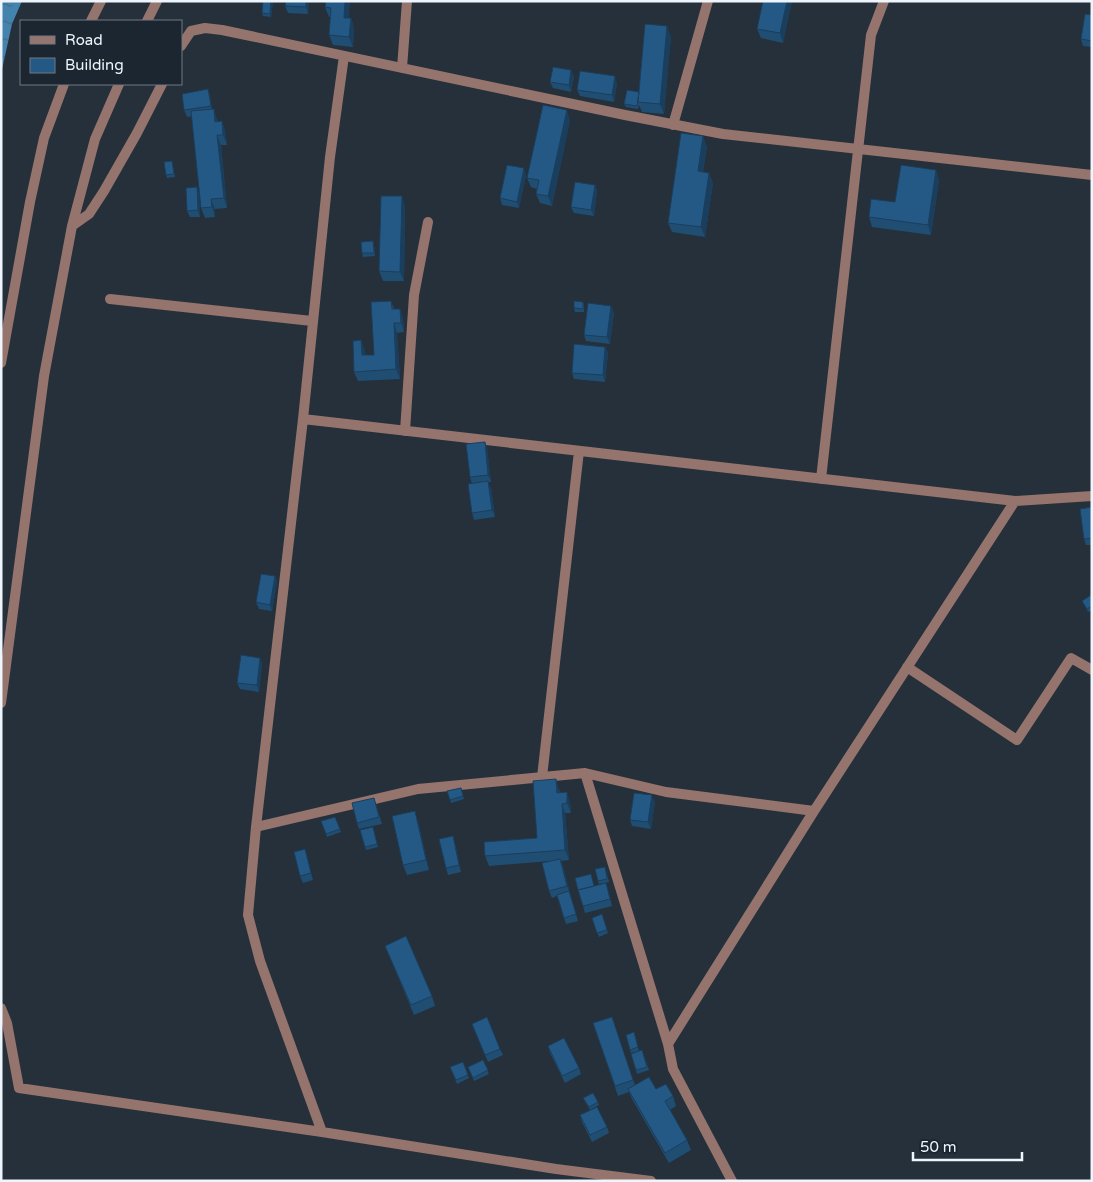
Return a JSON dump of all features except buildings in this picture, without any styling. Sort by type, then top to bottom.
[{"type":"street","points":[[92,20],[101,1]]},
{"type":"street","points":[[148,20],[157,1]]},
{"type":"street","points":[[402,68],[407,1]]},
{"type":"street","points":[[673,125],[708,1]]},
{"type":"street","points":[[821,479],[872,35],[884,1]]},
{"type":"street","points":[[182,44],[191,31],[205,28],[240,33],[722,134],[1092,175]]},
{"type":"street","points":[[322,1132],[260,960],[248,915],[256,827],[303,419],[330,158],[344,56]]},
{"type":"street","points":[[1,363],[30,202],[44,138],[64,85]]},
{"type":"street","points":[[1,703],[44,376],[72,226],[95,139],[119,85]]},
{"type":"street","points":[[72,226],[89,214],[104,191],[161,85]]},
{"type":"street","points":[[405,431],[414,295],[428,222]]},
{"type":"street","points":[[110,299],[312,321]]},
{"type":"street","points":[[303,419],[1015,501],[1092,496]]},
{"type":"street","points":[[542,777],[579,451]]},
{"type":"street","points":[[668,1044],[814,811],[1015,501]]},
{"type":"street","points":[[907,667],[1017,740],[1071,658],[1092,670]]},
{"type":"street","points":[[256,827],[418,789],[585,773],[666,792],[814,811]]},
{"type":"street","points":[[585,773],[668,1044],[673,1069],[732,1181]]},
{"type":"street","points":[[1,1008],[7,1024],[19,1088],[322,1132],[556,1169],[651,1181]]},
{"type":"water","points":[[1,1],[22,1],[12,24],[1,74]]}]
